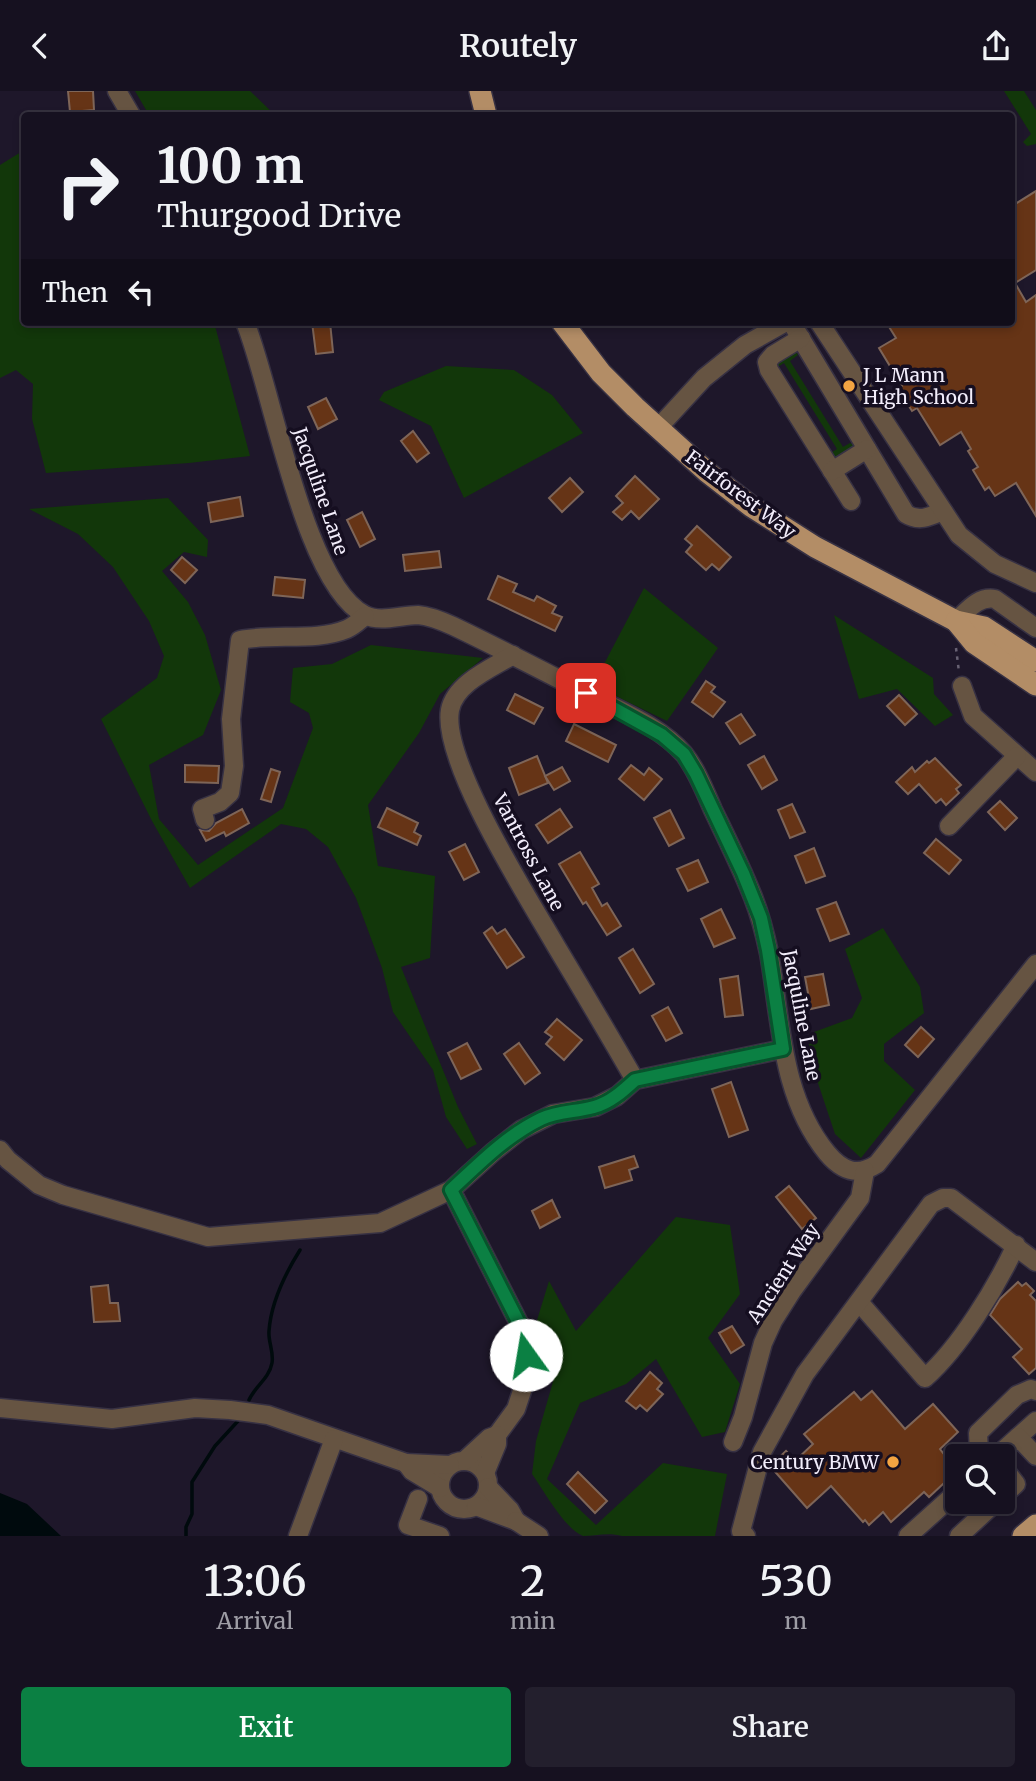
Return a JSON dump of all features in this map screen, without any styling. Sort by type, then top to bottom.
[{"type":"main road","points":[[480,91],[485,112]]},
{"type":"main road","name":"Fairforest Way","points":[[565,326],[601,373],[658,428],[707,472],[779,526],[956,621],[984,627],[1036,661]]},
{"type":"main road","name":"Fairforest Way","points":[[956,621],[974,643],[1036,685]]},
{"type":"main road","points":[[1023,1536],[1036,1525]]},
{"type":"street","points":[[117,91],[129,112]]},
{"type":"street","name":"Jacquline Lane","points":[[246,326],[309,533],[323,564],[341,593],[365,616],[429,616],[453,625],[651,728],[684,754],[743,873],[761,918],[783,1049],[799,1104],[818,1142],[841,1167],[865,1171]]},
{"type":"street","points":[[658,428],[704,378],[745,345],[781,326]]},
{"type":"street","points":[[792,326],[906,513],[915,519],[943,511]]},
{"type":"street","points":[[822,326],[959,535],[995,564],[1036,583]]},
{"type":"street","points":[[801,338],[773,355],[768,362],[769,370],[851,501]]},
{"type":"street","points":[[832,471],[867,449]]},
{"type":"street","points":[[956,621],[980,600],[987,598],[995,599],[1036,628]]},
{"type":"street","points":[[205,820],[202,810],[220,802],[230,793],[234,766],[231,719],[240,640],[255,637],[329,635],[350,628],[365,616]]},
{"type":"street","name":"Vantross Lane","points":[[513,655],[468,684],[453,701],[450,726],[456,749],[491,833],[635,1080]]},
{"type":"street","points":[[962,686],[974,716],[1036,772]]},
{"type":"street","points":[[949,826],[1017,756]]},
{"type":"street","points":[[865,1171],[877,1164],[891,1148],[907,1124],[1036,964]]},
{"type":"street","points":[[3,1159],[39,1185],[63,1195],[208,1237],[380,1223],[451,1190],[492,1152],[521,1130],[554,1114],[595,1107],[617,1096],[635,1080],[783,1049]]},
{"type":"street","name":"Ancient Way","points":[[733,1442],[743,1417],[763,1343],[773,1321],[860,1198],[865,1171]]},
{"type":"street","points":[[451,1190],[525,1335],[527,1376],[516,1409],[497,1435],[489,1438],[441,1477],[440,1488],[444,1499],[450,1505],[466,1509],[476,1506],[486,1495],[497,1435]]},
{"type":"street","points":[[746,1536],[741,1531],[762,1452],[805,1374],[931,1204],[943,1198],[951,1198],[1036,1262]]},
{"type":"street","points":[[859,1302],[925,1378],[948,1354],[970,1322],[1016,1245]]},
{"type":"street","points":[[979,1444],[978,1433],[1017,1395],[1031,1389],[1036,1391]]},
{"type":"street","points":[[0,1408],[112,1419],[195,1408],[268,1415],[406,1463],[478,1465],[516,1521]]},
{"type":"street","points":[[1010,1444],[1036,1421]]},
{"type":"street","points":[[1018,1437],[1036,1455]]},
{"type":"street","points":[[298,1536],[334,1439]]},
{"type":"street","points":[[406,1463],[412,1471],[440,1488]]},
{"type":"street","points":[[418,1499],[408,1525],[440,1536]]},
{"type":"street","points":[[908,1536],[945,1503]]},
{"type":"street","points":[[476,1506],[516,1521],[539,1536]]},
{"type":"street","points":[[959,1536],[983,1514]]},
{"type":"path","points":[[956,647],[958,665]]},
{"type":"green space","points":[[135,91],[250,91],[272,112],[147,112]]},
{"type":"green space","points":[[1004,91],[1024,91],[1036,110],[1036,144],[1027,146],[1023,142],[1031,134]]},
{"type":"green space","points":[[21,152],[21,326],[215,326],[250,456],[46,473],[32,419],[33,384],[16,370],[0,378],[0,165]]},
{"type":"green space","points":[[795,351],[798,355],[790,361],[843,447],[850,443],[854,445],[853,449],[834,461],[829,454],[837,449],[784,363],[776,368],[773,363]]},
{"type":"green space","points":[[446,366],[514,370],[552,395],[583,433],[464,498],[431,426],[379,400],[384,392]]},
{"type":"green space","points":[[168,498],[208,540],[207,557],[184,552],[162,571],[188,602],[205,635],[221,690],[203,735],[149,765],[159,819],[198,865],[283,808],[313,728],[309,713],[290,702],[293,668],[332,664],[371,645],[483,658],[440,694],[419,733],[368,805],[378,866],[435,876],[430,958],[401,967],[458,1107],[477,1144],[467,1149],[446,1117],[433,1070],[393,1012],[382,968],[356,898],[328,847],[306,829],[281,824],[190,888],[152,821],[101,719],[157,678],[164,656],[149,621],[113,567],[78,534],[29,509]]},
{"type":"green space","points":[[644,588],[718,648],[667,721],[593,685]]},
{"type":"green space","points":[[834,615],[933,678],[934,694],[953,715],[935,726],[897,689],[859,699]]},
{"type":"green space","points":[[883,928],[920,987],[924,1013],[884,1044],[884,1061],[915,1090],[861,1158],[835,1134],[807,1050],[814,1032],[852,1018],[862,998],[845,949]]},
{"type":"green space","points":[[676,1217],[730,1225],[740,1294],[708,1338],[740,1384],[725,1432],[702,1437],[656,1359],[626,1384],[580,1403],[547,1479],[596,1525],[663,1463],[727,1474],[715,1536],[583,1536],[562,1517],[532,1474],[536,1441],[556,1371],[534,1330],[549,1281],[576,1331]]},
{"type":"shaded area","points":[[0,1493],[27,1504],[61,1536],[0,1536]]},
{"type":"building","points":[[68,91],[93,91],[94,110],[70,112]]},
{"type":"building","points":[[1036,191],[1036,270],[1015,283],[1015,204]]},
{"type":"building","points":[[1015,283],[1026,302],[1036,295],[1036,516],[1016,483],[995,496],[989,487],[985,490],[973,470],[978,467],[961,432],[940,445],[917,408],[912,411],[898,389],[902,386],[879,348],[896,338],[888,326],[1015,326]]},
{"type":"building","points":[[312,326],[330,326],[333,352],[316,354]]},
{"type":"building","points":[[326,398],[337,419],[318,429],[308,407]]},
{"type":"building","points":[[413,431],[429,453],[417,462],[401,441]]},
{"type":"building","points":[[635,476],[659,499],[639,519],[631,511],[622,520],[613,512],[623,503],[616,496]]},
{"type":"building","points":[[570,478],[583,492],[562,512],[549,498]]},
{"type":"building","points":[[240,497],[243,516],[211,522],[208,503]]},
{"type":"building","points":[[362,512],[375,539],[360,547],[347,520]]},
{"type":"building","points":[[697,526],[731,557],[719,570],[712,564],[706,570],[686,552],[692,545],[685,539]]},
{"type":"building","points":[[439,551],[441,567],[405,571],[403,555]]},
{"type":"building","points":[[182,557],[197,570],[185,583],[171,570]]},
{"type":"building","points":[[498,576],[517,584],[513,592],[534,601],[537,596],[556,606],[552,613],[562,617],[555,631],[488,599]]},
{"type":"building","points":[[275,577],[305,580],[303,598],[273,595]]},
{"type":"building","points":[[706,681],[715,687],[711,692],[725,702],[713,717],[692,702]]},
{"type":"building","points":[[515,694],[543,708],[534,724],[507,710]]},
{"type":"building","points":[[899,695],[917,714],[905,725],[887,706]]},
{"type":"building","points":[[741,714],[755,735],[740,744],[726,723]]},
{"type":"building","points":[[574,724],[616,745],[608,762],[566,741]]},
{"type":"building","points":[[537,756],[548,783],[519,795],[509,768]]},
{"type":"building","points":[[764,756],[777,780],[762,789],[748,765]]},
{"type":"building","points":[[935,758],[961,785],[956,789],[959,793],[946,805],[941,799],[936,803],[919,784],[908,794],[896,782],[912,767],[915,772],[927,761],[929,763]]},
{"type":"building","points":[[185,765],[219,766],[218,783],[185,782]]},
{"type":"building","points":[[631,765],[644,775],[649,768],[662,779],[644,800],[619,779]]},
{"type":"building","points":[[562,767],[570,781],[554,790],[545,776]]},
{"type":"building","points":[[271,769],[280,772],[271,802],[261,799]]},
{"type":"building","points":[[1000,801],[1017,818],[1005,830],[988,812]]},
{"type":"building","points":[[792,804],[805,832],[790,838],[778,810]]},
{"type":"building","points":[[387,808],[418,823],[414,832],[421,836],[417,845],[378,827]]},
{"type":"building","points":[[242,809],[249,823],[226,836],[224,832],[206,841],[200,830],[209,831],[216,823]]},
{"type":"building","points":[[560,809],[572,827],[548,843],[536,825]]},
{"type":"building","points":[[670,810],[684,838],[669,846],[654,818]]},
{"type":"building","points":[[936,839],[961,860],[949,874],[924,853]]},
{"type":"building","points":[[465,844],[479,872],[464,880],[449,852]]},
{"type":"building","points":[[814,848],[825,876],[806,883],[795,856]]},
{"type":"building","points":[[580,852],[599,884],[592,888],[602,906],[607,903],[621,926],[607,935],[586,902],[583,904],[559,864]]},
{"type":"building","points":[[698,860],[708,882],[688,891],[677,869]]},
{"type":"building","points":[[836,902],[849,934],[830,941],[817,909]]},
{"type":"building","points":[[721,909],[735,938],[714,947],[701,919]]},
{"type":"building","points":[[492,927],[497,934],[505,929],[524,957],[507,968],[484,933]]},
{"type":"building","points":[[633,949],[654,984],[640,993],[619,958]]},
{"type":"building","points":[[823,974],[829,1005],[811,1009],[805,977]]},
{"type":"building","points":[[738,976],[743,1015],[725,1017],[720,979]]},
{"type":"building","points":[[668,1007],[682,1033],[666,1041],[652,1016]]},
{"type":"building","points":[[557,1019],[582,1040],[564,1060],[546,1044],[552,1037],[545,1032]]},
{"type":"building","points":[[921,1027],[934,1039],[918,1057],[905,1045]]},
{"type":"building","points":[[467,1043],[481,1069],[461,1079],[448,1053]]},
{"type":"building","points":[[519,1043],[540,1073],[525,1084],[504,1054]]},
{"type":"building","points":[[731,1082],[748,1130],[729,1137],[712,1089]]},
{"type":"building","points":[[634,1156],[638,1167],[629,1170],[632,1180],[605,1188],[599,1167]]},
{"type":"building","points":[[789,1186],[816,1218],[802,1229],[776,1197]]},
{"type":"building","points":[[552,1200],[560,1217],[540,1228],[532,1211]]},
{"type":"building","points":[[1018,1282],[1022,1286],[1026,1283],[1034,1291],[1030,1295],[1036,1301],[1036,1368],[1029,1374],[1013,1357],[1022,1349],[990,1315],[1000,1299]]},
{"type":"building","points":[[108,1285],[110,1303],[118,1303],[120,1321],[94,1322],[91,1287]]},
{"type":"building","points":[[732,1326],[744,1345],[731,1353],[719,1333]]},
{"type":"building","points":[[650,1372],[662,1383],[657,1389],[663,1394],[647,1411],[640,1405],[636,1409],[626,1401]]},
{"type":"building","points":[[872,1391],[905,1429],[933,1404],[958,1432],[940,1449],[945,1455],[945,1482],[929,1497],[924,1492],[891,1522],[883,1512],[869,1525],[865,1520],[863,1522],[831,1486],[807,1508],[770,1466],[786,1451],[795,1461],[813,1444],[804,1434],[854,1392],[861,1400]]},
{"type":"building","points":[[578,1472],[607,1501],[595,1513],[567,1484]]},
{"type":"waterway","points":[[249,1400],[270,1369],[272,1359],[269,1331],[273,1309],[284,1279],[300,1250]]},
{"type":"waterway","points":[[186,1536],[186,1527],[192,1514],[192,1482],[215,1446],[238,1421]]},
{"type":"place","name":"J L Mann High School","points":[[849,386]]},
{"type":"place","name":"Century BMW","points":[[893,1462]]},
{"type":"route","points":[[526,1355],[525,1335],[451,1190],[492,1152],[521,1130],[542,1119],[554,1114],[595,1107],[617,1096],[635,1080],[783,1049],[761,918],[743,873],[696,774],[684,754],[662,735],[586,693]]}]
